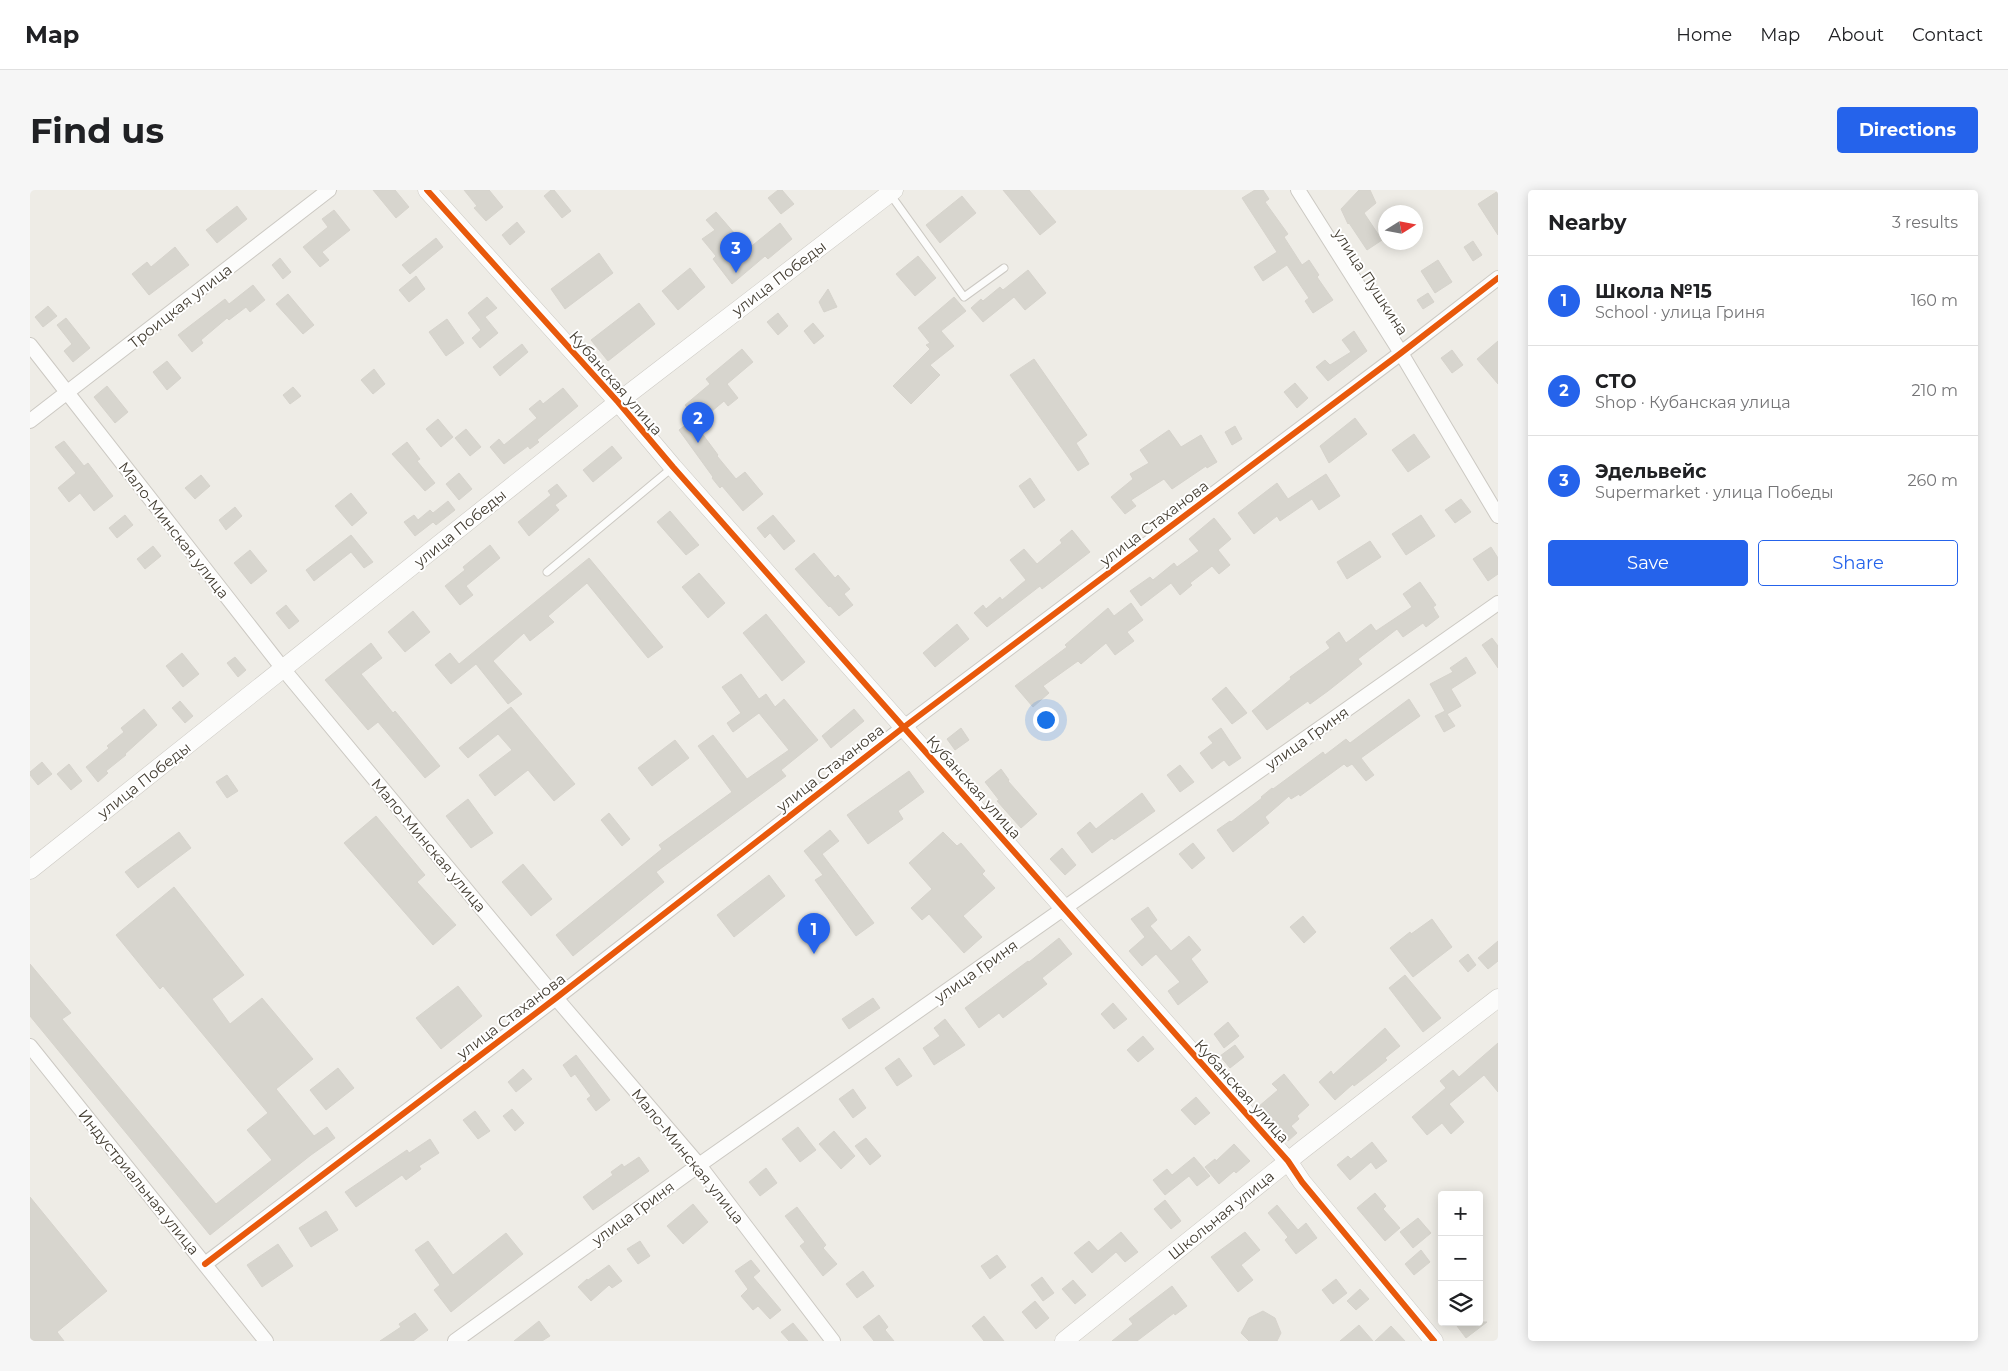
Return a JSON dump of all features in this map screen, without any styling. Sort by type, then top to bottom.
[{"type":"street","name":"Троицкая улица","points":[[30,421],[329,190]]},
{"type":"street","name":"Кубанская улица","points":[[427,190],[618,402],[673,467],[1288,1162],[1302,1182],[1434,1341]]},
{"type":"street","name":"улица Пушкина","points":[[1298,190],[1401,353],[1498,516]]},
{"type":"street","name":"улица Победы","points":[[30,870],[284,670],[618,402],[892,192]]},
{"type":"street","name":"улица Стаханова","points":[[205,1264],[556,998],[904,727],[1498,278]]},
{"type":"street","name":"Мало-Минская улица","points":[[30,345],[284,670],[556,998],[699,1166],[833,1341]]},
{"type":"street","name":"улица Гриня","points":[[455,1341],[699,1166],[1498,603]]},
{"type":"street","name":"Школьная улица","points":[[1064,1341],[1288,1162],[1498,998]]},
{"type":"street","name":"Индустриальная улица","points":[[30,1046],[266,1341]]},
{"type":"lane","points":[[892,192],[964,297],[1004,268]]},
{"type":"lane","points":[[546,572],[673,467]]},
{"type":"building","points":[[373,190],[395,190],[409,207],[396,218]]},
{"type":"building","points":[[464,190],[489,190],[503,207],[486,221],[474,208],[477,206]]},
{"type":"building","points":[[551,190],[554,190],[571,211],[562,218],[544,196]]},
{"type":"building","points":[[778,190],[782,190],[794,204],[781,214],[768,198]]},
{"type":"building","points":[[1003,190],[1029,190],[1056,222],[1040,235]]},
{"type":"building","points":[[1255,190],[1263,190],[1269,199],[1265,202],[1288,234],[1284,237],[1302,265],[1309,260],[1319,275],[1317,277],[1333,300],[1313,313],[1305,301],[1309,298],[1287,265],[1263,281],[1254,267],[1277,252],[1242,198]]},
{"type":"building","points":[[1359,190],[1370,190],[1376,203],[1364,213],[1378,234],[1378,243],[1367,250],[1348,224],[1341,209]]},
{"type":"building","points":[[1498,191],[1498,235],[1478,204]]},
{"type":"building","points":[[962,196],[976,213],[940,243],[926,225]]},
{"type":"building","points":[[237,206],[247,219],[217,243],[206,230]]},
{"type":"building","points":[[334,210],[350,230],[322,252],[329,260],[320,267],[303,247],[328,227],[322,219]]},
{"type":"building","points":[[716,212],[748,249],[780,223],[792,239],[768,259],[765,256],[732,284],[713,259],[716,256],[702,239],[715,230],[706,220]]},
{"type":"building","points":[[517,222],[525,232],[510,245],[502,235]]},
{"type":"building","points":[[436,238],[443,247],[410,274],[402,265]]},
{"type":"building","points":[[1473,241],[1482,255],[1473,261],[1464,247]]},
{"type":"building","points":[[175,247],[189,265],[149,295],[132,274],[147,262],[151,267]]},
{"type":"building","points":[[599,253],[613,273],[565,309],[551,289]]},
{"type":"building","points":[[918,256],[936,278],[915,296],[896,274]]},
{"type":"building","points":[[280,258],[291,272],[283,279],[272,265]]},
{"type":"building","points":[[1438,260],[1452,282],[1435,293],[1421,271]]},
{"type":"building","points":[[690,268],[705,287],[678,310],[662,291]]},
{"type":"building","points":[[1028,270],[1046,293],[1025,310],[1014,297],[983,322],[971,308],[1000,287],[1003,290]]},
{"type":"building","points":[[416,276],[425,289],[409,302],[399,290]]},
{"type":"building","points":[[253,285],[265,300],[250,312],[246,307],[229,320],[227,318],[201,340],[203,343],[192,352],[178,335],[225,299],[229,304]]},
{"type":"building","points":[[828,289],[837,307],[824,312],[819,302]]},
{"type":"building","points":[[1428,293],[1434,302],[1423,309],[1417,300]]},
{"type":"building","points":[[288,294],[314,325],[303,334],[276,304]]},
{"type":"building","points":[[487,297],[497,308],[485,317],[498,333],[480,348],[472,338],[481,330],[468,313]]},
{"type":"building","points":[[954,297],[966,311],[941,331],[954,346],[930,365],[940,375],[911,404],[893,386],[930,349],[926,345],[930,343],[918,328]]},
{"type":"building","points":[[639,303],[655,324],[608,361],[591,340]]},
{"type":"building","points":[[48,306],[57,316],[43,327],[35,317]]},
{"type":"building","points":[[778,313],[788,326],[778,335],[767,322]]},
{"type":"building","points":[[66,318],[90,348],[73,362],[64,351],[72,344],[57,325]]},
{"type":"building","points":[[447,319],[464,343],[446,356],[429,332]]},
{"type":"building","points":[[813,323],[824,336],[814,344],[804,331]]},
{"type":"building","points":[[1354,331],[1367,351],[1328,381],[1316,367],[1325,360],[1330,365],[1351,352],[1342,340]]},
{"type":"building","points":[[1498,341],[1498,384],[1477,359]]},
{"type":"building","points":[[522,344],[528,352],[500,376],[493,367]]},
{"type":"building","points":[[742,349],[753,362],[727,384],[738,398],[728,406],[724,401],[699,422],[685,405],[710,384],[706,379]]},
{"type":"building","points":[[1452,350],[1463,365],[1452,373],[1441,358]]},
{"type":"building","points":[[1034,359],[1087,435],[1076,443],[1089,464],[1078,471],[1010,375]]},
{"type":"building","points":[[167,361],[181,378],[167,390],[153,372]]},
{"type":"building","points":[[374,369],[385,384],[373,394],[361,380]]},
{"type":"building","points":[[1295,383],[1308,398],[1297,408],[1284,392]]},
{"type":"building","points":[[107,386],[128,412],[115,423],[94,397]]},
{"type":"building","points":[[293,387],[301,396],[290,404],[283,395]]},
{"type":"building","points":[[563,388],[578,406],[537,440],[539,442],[530,449],[528,446],[504,464],[490,447],[499,439],[504,445],[537,418],[529,409],[540,400],[543,404]]},
{"type":"building","points":[[1355,418],[1367,434],[1329,463],[1320,446]]},
{"type":"building","points":[[438,419],[453,437],[441,447],[426,429]]},
{"type":"building","points":[[692,420],[736,479],[745,472],[763,494],[743,511],[722,486],[720,488],[712,478],[679,430]]},
{"type":"building","points":[[1235,426],[1242,439],[1232,445],[1225,432]]},
{"type":"building","points":[[466,429],[481,447],[470,456],[455,438]]},
{"type":"building","points":[[1169,430],[1181,447],[1201,435],[1217,462],[1207,468],[1206,466],[1172,489],[1164,479],[1131,500],[1136,506],[1125,514],[1111,497],[1133,479],[1130,474],[1149,463],[1140,450]]},
{"type":"building","points":[[1414,434],[1430,457],[1408,472],[1392,450]]},
{"type":"building","points":[[64,441],[84,466],[88,463],[113,496],[94,511],[80,493],[69,502],[58,488],[76,473],[55,447]]},
{"type":"building","points":[[407,442],[420,459],[417,461],[435,483],[425,491],[392,454]]},
{"type":"building","points":[[612,446],[622,458],[593,482],[583,470]]},
{"type":"building","points":[[459,473],[472,489],[459,500],[446,484]]},
{"type":"building","points":[[1326,474],[1340,496],[1319,510],[1312,499],[1280,521],[1277,516],[1254,534],[1238,513],[1277,483],[1288,499]]},
{"type":"building","points":[[201,475],[210,486],[195,499],[185,488]]},
{"type":"building","points":[[1030,478],[1045,500],[1034,508],[1019,486]]},
{"type":"building","points":[[557,484],[567,496],[555,505],[559,510],[529,536],[518,522],[551,495],[548,491]]},
{"type":"building","points":[[351,493],[367,513],[352,526],[335,506]]},
{"type":"building","points":[[1461,499],[1471,512],[1455,523],[1445,510]]},
{"type":"building","points":[[448,501],[455,510],[436,525],[433,522],[415,536],[404,522],[414,515],[418,520],[430,510],[433,513]]},
{"type":"building","points":[[235,507],[242,516],[226,530],[219,520]]},
{"type":"building","points":[[670,511],[699,545],[686,555],[657,522]]},
{"type":"building","points":[[125,515],[133,525],[117,538],[109,528]]},
{"type":"building","points":[[773,515],[795,541],[784,550],[770,533],[765,538],[757,528]]},
{"type":"building","points":[[1421,515],[1435,536],[1406,555],[1392,534]]},
{"type":"building","points":[[1214,518],[1231,539],[1218,550],[1230,565],[1219,574],[1212,566],[1190,583],[1192,585],[1180,595],[1171,583],[1141,606],[1130,591],[1150,577],[1153,580],[1174,563],[1177,567],[1199,551],[1189,539]]},
{"type":"building","points":[[1072,530],[1090,552],[1042,589],[1040,586],[987,627],[974,613],[983,605],[986,609],[1000,597],[1002,600],[1026,580],[1010,560],[1024,549],[1037,564],[1062,543],[1060,540]]},
{"type":"building","points":[[351,535],[373,562],[364,568],[351,552],[314,581],[306,570]]},
{"type":"building","points":[[1370,541],[1381,557],[1347,579],[1337,562]]},
{"type":"building","points":[[490,545],[500,558],[466,586],[473,595],[460,605],[445,586],[465,570],[463,567]]},
{"type":"building","points":[[153,546],[161,556],[145,569],[137,559]]},
{"type":"building","points":[[1491,547],[1498,558],[1498,574],[1488,581],[1473,559]]},
{"type":"building","points":[[250,550],[267,571],[251,584],[234,563]]},
{"type":"building","points":[[814,553],[835,578],[838,575],[850,589],[844,594],[853,605],[839,616],[795,569]]},
{"type":"building","points":[[589,558],[663,647],[648,658],[587,583],[548,616],[554,622],[530,641],[524,633],[493,661],[522,694],[508,704],[476,664],[451,684],[435,665],[450,653],[459,664]]},
{"type":"building","points":[[699,573],[725,603],[708,618],[682,587]]},
{"type":"building","points":[[1420,582],[1436,605],[1433,607],[1439,617],[1426,627],[1423,623],[1403,637],[1397,629],[1358,659],[1362,664],[1328,691],[1310,704],[1308,701],[1267,730],[1252,711],[1291,679],[1290,677],[1330,648],[1326,642],[1339,632],[1346,643],[1371,624],[1376,631],[1412,607],[1403,594]]},
{"type":"building","points":[[1131,603],[1143,620],[1127,632],[1134,641],[1115,655],[1106,643],[1081,664],[1078,661],[1043,686],[1049,693],[1033,707],[1015,686],[1067,647],[1065,645],[1108,608],[1114,616]]},
{"type":"building","points":[[286,605],[299,621],[289,629],[276,613]]},
{"type":"building","points":[[413,611],[430,632],[405,652],[388,632]]},
{"type":"building","points":[[766,614],[805,662],[782,681],[743,633]]},
{"type":"building","points":[[957,624],[969,639],[935,667],[923,653]]},
{"type":"building","points":[[1492,638],[1498,646],[1498,668],[1482,645]]},
{"type":"building","points":[[371,643],[382,658],[361,674],[393,713],[395,711],[440,766],[425,778],[378,722],[368,730],[325,680]]},
{"type":"building","points":[[182,653],[199,674],[183,687],[166,666]]},
{"type":"building","points":[[235,657],[246,670],[238,677],[227,663]]},
{"type":"building","points":[[1466,657],[1476,673],[1451,689],[1461,706],[1447,714],[1455,726],[1444,732],[1435,716],[1445,711],[1430,684],[1453,672],[1450,668]]},
{"type":"building","points":[[741,674],[759,699],[766,694],[775,707],[784,699],[818,740],[781,770],[786,776],[656,872],[664,882],[573,956],[556,935],[662,849],[659,845],[732,792],[698,746],[713,735],[747,779],[789,750],[759,713],[733,732],[727,723],[741,713],[722,687]]},
{"type":"building","points":[[1226,687],[1247,713],[1232,724],[1212,699]]},
{"type":"building","points":[[1409,699],[1420,716],[1361,758],[1374,775],[1366,781],[1352,764],[1347,767],[1344,764],[1300,796],[1299,794],[1291,799],[1289,796],[1265,817],[1269,823],[1233,852],[1217,830],[1231,822],[1272,788],[1323,752],[1325,755],[1346,739],[1350,743]]},
{"type":"building","points":[[180,701],[193,716],[185,723],[172,708]]},
{"type":"building","points":[[511,707],[575,784],[554,801],[528,770],[495,796],[479,775],[512,750],[498,734],[468,758],[459,748]]},
{"type":"building","points":[[144,709],[157,725],[126,755],[106,771],[108,773],[98,782],[86,767],[109,748],[107,746],[124,732],[121,728]]},
{"type":"building","points":[[854,709],[864,721],[831,748],[822,736]]},
{"type":"building","points":[[961,728],[969,740],[955,750],[947,739]]},
{"type":"building","points":[[1221,728],[1241,758],[1229,766],[1224,760],[1212,769],[1200,753],[1213,743],[1208,737]]},
{"type":"building","points":[[675,740],[689,758],[652,786],[638,768]]},
{"type":"building","points":[[42,762],[52,774],[38,785],[30,775],[30,772]]},
{"type":"building","points":[[69,764],[82,781],[71,790],[57,774]]},
{"type":"building","points":[[1180,765],[1194,782],[1180,792],[1167,775]]},
{"type":"building","points":[[1001,769],[1008,781],[1037,814],[1021,828],[997,801],[999,800],[985,782]]},
{"type":"building","points":[[909,771],[924,792],[898,811],[903,819],[868,844],[847,815]]},
{"type":"building","points":[[227,775],[238,791],[227,798],[216,782]]},
{"type":"building","points":[[1142,793],[1155,811],[1092,853],[1077,833],[1090,822],[1096,829]]},
{"type":"building","points":[[468,799],[493,833],[471,848],[446,816]]},
{"type":"building","points":[[609,813],[630,839],[622,846],[601,820]]},
{"type":"building","points":[[376,816],[425,875],[417,882],[456,925],[433,945],[344,843]]},
{"type":"building","points":[[830,830],[839,841],[822,854],[874,923],[856,936],[815,880],[823,875],[804,851]]},
{"type":"building","points":[[179,832],[191,848],[138,888],[125,872]]},
{"type":"building","points":[[943,832],[957,846],[961,843],[985,871],[982,874],[995,888],[963,916],[982,937],[964,953],[929,914],[922,920],[911,908],[932,889],[909,863]]},
{"type":"building","points":[[1193,843],[1205,858],[1192,869],[1179,854]]},
{"type":"building","points":[[1062,848],[1076,865],[1065,875],[1050,859]]},
{"type":"building","points":[[523,864],[552,899],[531,916],[502,882]]},
{"type":"building","points":[[769,875],[785,896],[734,937],[717,915]]},
{"type":"building","points":[[174,887],[244,975],[212,999],[230,1024],[262,998],[313,1059],[276,1089],[314,1136],[327,1127],[335,1138],[210,1235],[30,1016],[30,964],[71,1013],[62,1019],[216,1204],[272,1160],[247,1130],[268,1113],[163,986],[160,989],[116,935]]},
{"type":"building","points":[[1148,907],[1157,920],[1150,926],[1171,951],[1189,936],[1201,950],[1191,959],[1208,982],[1178,1005],[1168,991],[1180,982],[1156,954],[1142,966],[1129,951],[1145,937],[1131,919]]},
{"type":"building","points":[[1303,916],[1316,932],[1304,943],[1290,927]]},
{"type":"building","points":[[1432,919],[1452,947],[1413,977],[1390,948],[1410,932],[1411,934]]},
{"type":"building","points":[[1059,938],[1072,954],[1042,978],[1047,984],[1003,1018],[999,1013],[979,1028],[965,1008]]},
{"type":"building","points":[[1498,941],[1498,961],[1488,969],[1478,958]]},
{"type":"building","points":[[1468,954],[1476,965],[1468,972],[1459,961]]},
{"type":"building","points":[[1405,975],[1441,1018],[1423,1032],[1389,988]]},
{"type":"building","points":[[458,986],[482,1016],[441,1049],[416,1018]]},
{"type":"building","points":[[873,998],[880,1008],[849,1029],[842,1019]]},
{"type":"building","points":[[1113,1003],[1127,1019],[1114,1029],[1101,1014]]},
{"type":"building","points":[[945,1019],[965,1045],[934,1065],[923,1048],[940,1036],[934,1028]]},
{"type":"building","points":[[1228,1022],[1239,1036],[1224,1048],[1214,1034]]},
{"type":"building","points":[[1385,1028],[1400,1046],[1385,1058],[1387,1060],[1354,1086],[1353,1084],[1335,1100],[1319,1082],[1331,1071],[1333,1075]]},
{"type":"building","points":[[1143,1036],[1154,1049],[1138,1062],[1127,1050]]},
{"type":"building","points":[[1498,1043],[1498,1092],[1484,1075],[1449,1104],[1464,1122],[1451,1134],[1442,1123],[1427,1135],[1412,1117],[1446,1088],[1440,1081],[1453,1070],[1459,1077]]},
{"type":"building","points":[[1235,1045],[1244,1057],[1230,1068],[1220,1056]]},
{"type":"building","points":[[576,1055],[610,1100],[596,1111],[587,1099],[591,1096],[575,1074],[571,1077],[563,1065]]},
{"type":"building","points":[[899,1058],[912,1076],[897,1086],[885,1068]]},
{"type":"building","points":[[338,1068],[354,1088],[326,1110],[310,1090]]},
{"type":"building","points":[[523,1069],[532,1079],[516,1092],[508,1082]]},
{"type":"building","points":[[1284,1074],[1309,1105],[1297,1116],[1299,1119],[1291,1126],[1297,1133],[1288,1141],[1258,1107],[1278,1090],[1272,1084]]},
{"type":"building","points":[[853,1089],[866,1108],[853,1118],[839,1099]]},
{"type":"building","points":[[1196,1097],[1210,1113],[1195,1125],[1181,1110]]},
{"type":"building","points":[[512,1109],[524,1123],[515,1131],[503,1116]]},
{"type":"building","points":[[475,1111],[490,1131],[478,1139],[463,1120]]},
{"type":"building","points":[[798,1127],[816,1150],[800,1162],[782,1139]]},
{"type":"building","points":[[834,1131],[855,1156],[841,1169],[819,1144]]},
{"type":"building","points":[[866,1138],[881,1156],[870,1165],[855,1146]]},
{"type":"building","points":[[430,1139],[439,1153],[419,1166],[421,1169],[406,1180],[402,1175],[356,1207],[345,1192],[407,1150],[409,1153]]},
{"type":"building","points":[[1372,1142],[1387,1161],[1376,1169],[1371,1162],[1350,1180],[1337,1165],[1348,1156],[1351,1159]]},
{"type":"building","points":[[1234,1144],[1250,1161],[1236,1173],[1234,1171],[1219,1184],[1205,1167],[1215,1159],[1216,1161]]},
{"type":"building","points":[[639,1157],[649,1171],[593,1210],[583,1197],[613,1175],[611,1172],[622,1164],[624,1167]]},
{"type":"building","points":[[1194,1157],[1210,1176],[1197,1186],[1189,1176],[1165,1195],[1153,1180],[1167,1169],[1172,1175]]},
{"type":"building","points":[[766,1168],[777,1183],[760,1196],[749,1182]]},
{"type":"building","points":[[1375,1193],[1386,1206],[1383,1209],[1400,1228],[1385,1241],[1357,1208]]},
{"type":"building","points":[[30,1197],[107,1291],[57,1332],[64,1341],[30,1341]]},
{"type":"building","points":[[1165,1200],[1181,1221],[1171,1229],[1154,1209]]},
{"type":"building","points":[[693,1204],[708,1222],[683,1244],[667,1226]]},
{"type":"building","points":[[1277,1205],[1298,1230],[1306,1223],[1317,1238],[1296,1254],[1285,1240],[1288,1237],[1268,1213]]},
{"type":"building","points":[[797,1207],[826,1245],[823,1248],[837,1264],[823,1276],[800,1246],[805,1242],[785,1216]]},
{"type":"building","points":[[326,1211],[338,1230],[311,1247],[299,1228]]},
{"type":"building","points":[[1418,1218],[1431,1233],[1413,1248],[1400,1232]]},
{"type":"building","points":[[1121,1232],[1138,1252],[1125,1262],[1116,1252],[1092,1273],[1074,1253],[1089,1241],[1098,1251]]},
{"type":"building","points":[[1245,1232],[1260,1250],[1241,1265],[1253,1280],[1238,1292],[1211,1257]]},
{"type":"building","points":[[506,1233],[523,1254],[451,1312],[434,1290],[440,1285],[415,1250],[428,1241],[453,1275]]},
{"type":"building","points":[[640,1241],[650,1256],[638,1264],[627,1249]]},
{"type":"building","points":[[278,1244],[293,1266],[262,1287],[247,1265]]},
{"type":"building","points":[[1421,1250],[1430,1262],[1414,1275],[1405,1264]]},
{"type":"building","points":[[997,1255],[1006,1267],[990,1279],[981,1266]]},
{"type":"building","points":[[751,1260],[760,1271],[753,1277],[781,1310],[770,1319],[758,1306],[753,1310],[741,1296],[748,1289],[735,1271]]},
{"type":"building","points":[[609,1265],[622,1281],[612,1288],[609,1285],[591,1301],[578,1287]]},
{"type":"building","points":[[863,1271],[874,1286],[857,1298],[846,1284]]},
{"type":"building","points":[[1042,1277],[1054,1293],[1043,1301],[1031,1285]]},
{"type":"building","points":[[1336,1279],[1347,1293],[1333,1304],[1322,1290]]},
{"type":"building","points":[[1073,1280],[1086,1295],[1075,1304],[1062,1289]]},
{"type":"building","points":[[1172,1286],[1187,1306],[1175,1315],[1174,1313],[1137,1341],[1112,1341],[1133,1324],[1129,1319]]},
{"type":"building","points":[[1360,1289],[1369,1299],[1356,1310],[1347,1301]]},
{"type":"building","points":[[1035,1301],[1049,1318],[1036,1329],[1022,1312]]},
{"type":"building","points":[[1263,1311],[1275,1318],[1281,1333],[1277,1341],[1249,1341],[1241,1333],[1249,1318]]},
{"type":"building","points":[[415,1313],[428,1330],[413,1341],[380,1341],[401,1327],[399,1324]]},
{"type":"building","points":[[879,1315],[888,1327],[885,1330],[894,1341],[874,1341],[863,1327]]},
{"type":"building","points":[[984,1316],[1004,1341],[984,1341],[972,1326]]},
{"type":"building","points":[[539,1321],[550,1336],[542,1341],[514,1341]]},
{"type":"building","points":[[793,1323],[808,1341],[789,1341],[781,1332]]},
{"type":"building","points":[[1359,1325],[1373,1341],[1340,1341]]},
{"type":"building","points":[[1391,1326],[1405,1341],[1375,1341]]},
{"type":"building","points":[[1457,1326],[1482,1326],[1466,1338]]},
{"type":"cycle path","points":[[427,190],[618,402],[673,467],[1288,1161],[1302,1182],[1434,1341]]},
{"type":"cycle path","points":[[205,1264],[556,998],[904,727],[1498,278]]},
{"type":"place","name":"Эдельвейс","points":[[736,273]]},
{"type":"place","name":"СТО","points":[[698,443]]},
{"type":"place","name":"Школа №15","points":[[814,954]]}]
